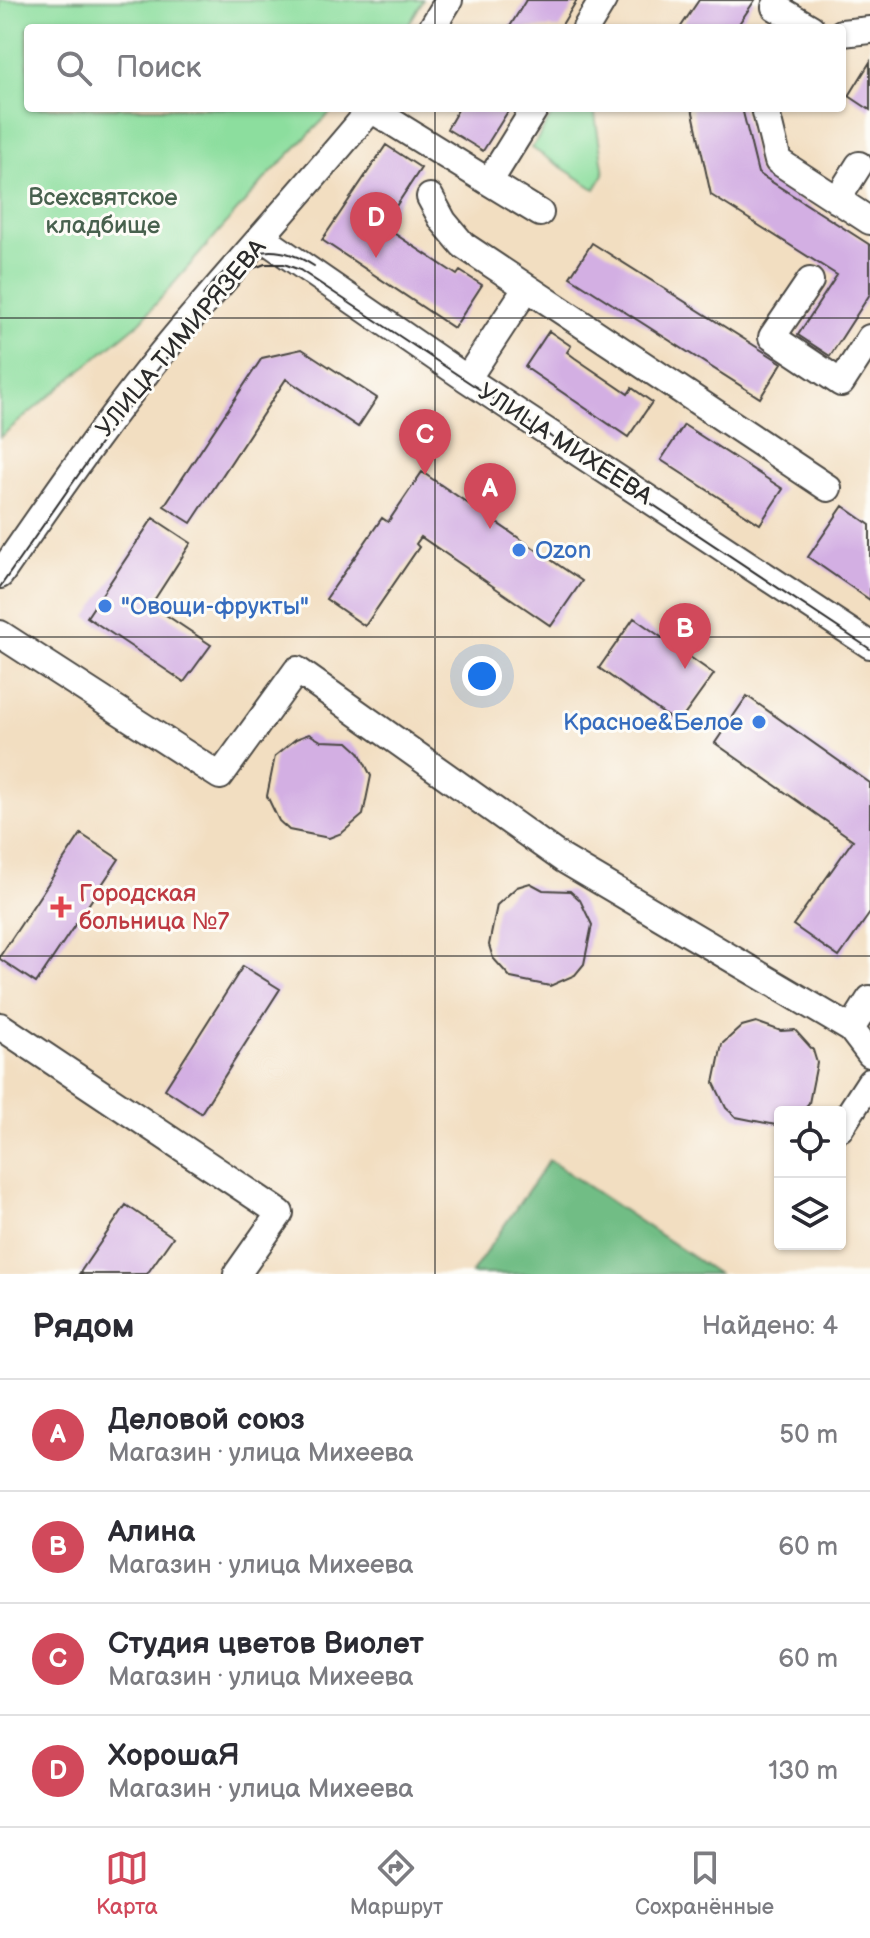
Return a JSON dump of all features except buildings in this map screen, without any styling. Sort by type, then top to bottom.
[{"type":"street","points":[[434,24],[449,0]]},
{"type":"street","points":[[588,24],[603,0]]},
{"type":"street","points":[[772,12],[801,24]]},
{"type":"street","points":[[846,33],[870,30]]},
{"type":"street","name":"УЛИЦА ТИМИРЯЗЕВА","points":[[0,575],[105,428],[196,312],[264,239],[368,112]]},
{"type":"street","points":[[377,112],[540,213]]},
{"type":"street","points":[[489,182],[533,112]]},
{"type":"street","points":[[766,112],[778,161],[870,221]]},
{"type":"street","points":[[837,200],[859,165]]},
{"type":"street","points":[[430,197],[443,221],[463,245],[828,488]]},
{"type":"street","name":"УЛИЦА МИХЕЕВА","points":[[264,239],[467,379],[870,645]]},
{"type":"street","points":[[810,281],[772,337],[841,383],[870,338]]},
{"type":"street","points":[[467,379],[526,289]]},
{"type":"street","points":[[0,634],[220,776],[297,670],[563,859],[851,1029],[870,1054]]},
{"type":"street","points":[[851,1029],[870,999]]},
{"type":"street","points":[[0,1026],[280,1213],[237,1274]]},
{"type":"street","points":[[846,1119],[870,1082]]},
{"type":"green space","name":"Всехсвятское кладбище","points":[[0,0],[423,0],[409,24],[24,24],[24,112],[331,112],[264,180],[141,321],[0,437]]},
{"type":"green space","points":[[554,112],[595,112],[604,174],[595,189],[532,148]]},
{"type":"green space","points":[[549,1160],[718,1274],[471,1274]]},
{"type":"tram line","points":[[203,295],[227,269],[252,254],[281,252],[314,266]]},
{"type":"tram line","points":[[0,587],[109,431],[222,288],[238,274],[265,264],[284,264],[300,270],[870,649]]},
{"type":"place","name":"ХорошаЯ","points":[[376,258]]},
{"type":"place","name":"Студия цветов Виолет","points":[[425,475]]},
{"type":"place","name":"Деловой союз","points":[[490,529]]},
{"type":"place","name":"Ozon","points":[[519,550]]},
{"type":"place","name":"\"Овощи-фрукты\"","points":[[105,606]]},
{"type":"place","name":"Алина","points":[[685,669]]},
{"type":"place","name":"Красное&Белое","points":[[759,722]]},
{"type":"place","name":"Городская больница №7","points":[[61,907]]}]
